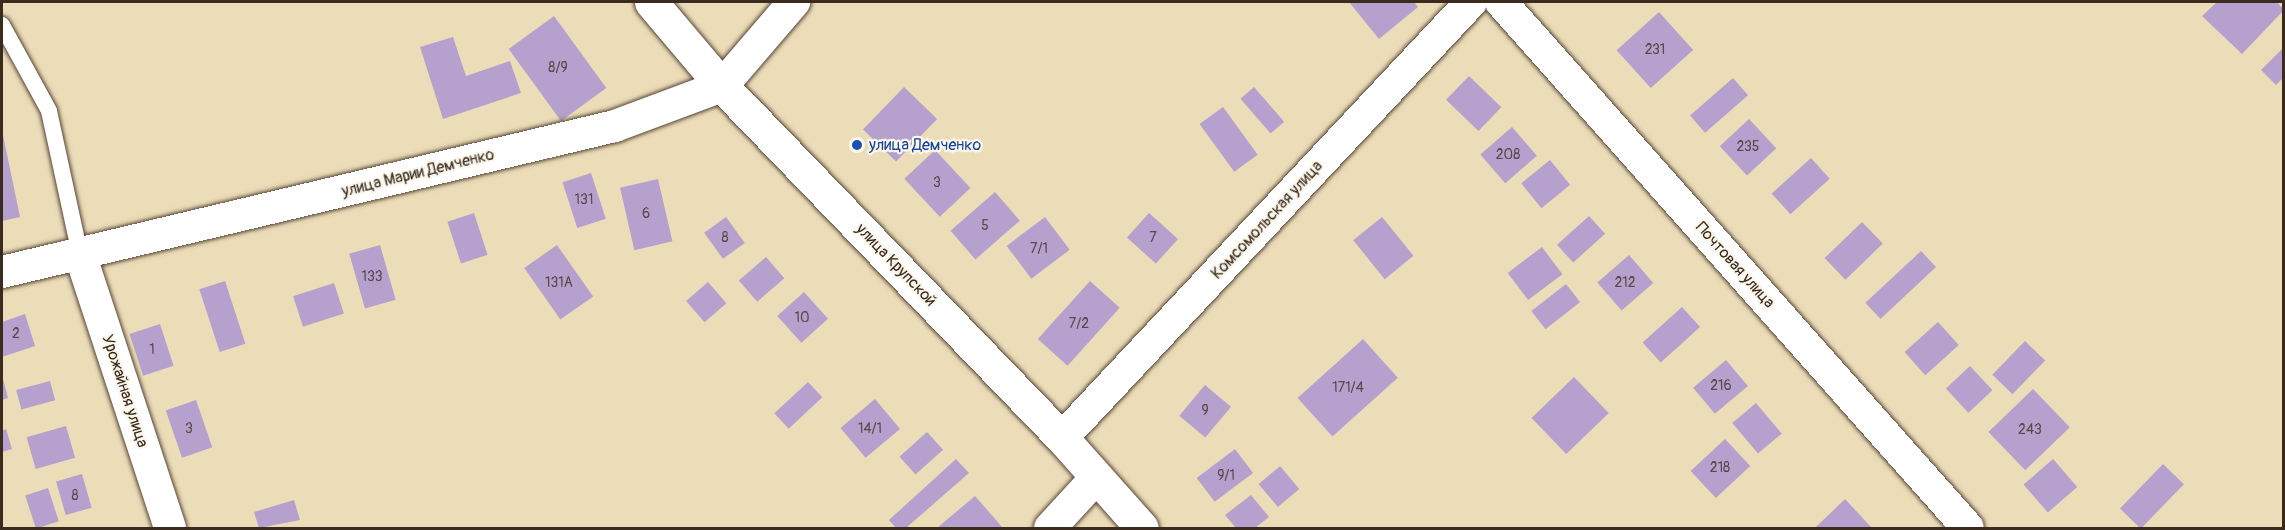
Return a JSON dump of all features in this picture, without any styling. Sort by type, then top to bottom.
[{"type":"street","name":"улица Крупской","points":[[651,2],[722,86],[1062,438],[1095,479],[1142,528]]},
{"type":"street","name":"улица Марии Демченко","points":[[2,272],[615,126],[722,86],[794,2]]},
{"type":"street","name":"Комсомольская улица","points":[[1062,438],[1471,2]]},
{"type":"street","name":"Почтовая улица","points":[[1501,2],[1968,528]]},
{"type":"street","name":"Урожайная улица","points":[[80,255],[170,528]]},
{"type":"street","points":[[1050,528],[1095,479]]},
{"type":"lane","points":[[2,26],[49,111],[80,255]]},
{"type":"building","points":[[1349,2],[1414,2],[1418,7],[1379,39]]},
{"type":"building","points":[[2217,2],[2277,2],[2284,10],[2242,54],[2202,16]]},
{"type":"building","points":[[1659,12],[1693,50],[1651,88],[1617,50]]},
{"type":"building","points":[[554,16],[606,88],[561,121],[509,49]]},
{"type":"building","points":[[453,37],[466,76],[510,61],[521,93],[443,119],[420,47]]},
{"type":"building","points":[[2284,47],[2284,77],[2276,85],[2261,70]]},
{"type":"building","points":[[1469,76],[1501,107],[1478,131],[1446,100]]},
{"type":"building","points":[[1733,78],[1748,95],[1705,133],[1690,115]]},
{"type":"building","points":[[904,87],[937,119],[896,161],[863,129]]},
{"type":"building","points":[[1254,87],[1284,122],[1271,134],[1240,99]]},
{"type":"building","points":[[1223,107],[1258,155],[1234,172],[1200,124]]},
{"type":"building","points":[[1749,119],[1776,148],[1747,176],[1720,146]]},
{"type":"building","points":[[1512,127],[1537,156],[1505,183],[1480,155]]},
{"type":"building","points":[[2,136],[20,217],[2,221]]},
{"type":"building","points":[[935,150],[970,188],[940,217],[904,179]]},
{"type":"building","points":[[1811,158],[1830,179],[1790,214],[1772,193]]},
{"type":"building","points":[[1550,160],[1570,185],[1541,208],[1521,183]]},
{"type":"building","points":[[591,173],[606,219],[577,228],[562,182]]},
{"type":"building","points":[[658,179],[672,241],[634,250],[620,188]]},
{"type":"building","points":[[995,192],[1020,221],[975,259],[950,231]]},
{"type":"building","points":[[474,213],[488,255],[461,263],[447,222]]},
{"type":"building","points":[[1149,213],[1178,239],[1156,264],[1127,238]]},
{"type":"building","points":[[1589,216],[1605,234],[1573,263],[1557,245]]},
{"type":"building","points":[[726,217],[745,243],[723,259],[704,233]]},
{"type":"building","points":[[1045,217],[1070,250],[1031,279],[1007,246]]},
{"type":"building","points":[[1382,217],[1413,256],[1385,279],[1353,240]]},
{"type":"building","points":[[1862,222],[1883,244],[1845,280],[1825,258]]},
{"type":"building","points":[[380,245],[396,300],[365,309],[349,254]]},
{"type":"building","points":[[557,245],[593,297],[560,320],[524,268]]},
{"type":"building","points":[[1542,247],[1562,274],[1528,300],[1508,273]]},
{"type":"building","points":[[1921,251],[1936,267],[1880,319],[1865,303]]},
{"type":"building","points":[[1629,255],[1653,283],[1622,310],[1597,283]]},
{"type":"building","points":[[766,257],[784,278],[757,302],[739,281]]},
{"type":"building","points":[[225,281],[245,344],[220,352],[199,289]]},
{"type":"building","points":[[1090,281],[1120,308],[1068,366],[1038,339]]},
{"type":"building","points":[[708,282],[726,303],[704,322],[686,301]]},
{"type":"building","points":[[334,283],[344,313],[303,327],[293,296]]},
{"type":"building","points":[[1566,284],[1580,302],[1545,329],[1531,311]]},
{"type":"building","points":[[804,292],[828,319],[801,343],[777,316]]},
{"type":"building","points":[[1682,307],[1700,327],[1661,363],[1643,342]]},
{"type":"building","points":[[25,314],[35,346],[2,357],[2,322]]},
{"type":"building","points":[[1938,322],[1959,345],[1925,375],[1905,352]]},
{"type":"building","points":[[160,324],[174,366],[143,376],[130,334]]},
{"type":"building","points":[[1363,339],[1398,378],[1332,437],[1298,398]]},
{"type":"building","points":[[2025,341],[2045,360],[2012,394],[1992,375]]},
{"type":"building","points":[[1726,360],[1748,386],[1715,414],[1693,388]]},
{"type":"building","points":[[1970,366],[1993,390],[1968,413],[1946,389]]},
{"type":"building","points":[[2,375],[8,398],[2,400]]},
{"type":"building","points":[[1574,377],[1609,413],[1566,454],[1532,418]]},
{"type":"building","points":[[50,381],[55,400],[21,409],[16,390]]},
{"type":"building","points":[[808,382],[822,397],[789,429],[774,413]]},
{"type":"building","points":[[1205,385],[1231,407],[1205,437],[1179,416]]},
{"type":"building","points":[[2033,389],[2070,427],[2025,470],[1988,432]]},
{"type":"building","points":[[875,399],[900,429],[866,458],[841,428]]},
{"type":"building","points":[[196,400],[212,447],[182,458],[166,410]]},
{"type":"building","points":[[1756,403],[1782,434],[1758,454],[1732,423]]},
{"type":"building","points":[[66,426],[75,458],[36,469],[27,437]]},
{"type":"building","points":[[6,429],[12,449],[2,452],[2,431]]},
{"type":"building","points":[[927,432],[943,450],[916,475],[900,457]]},
{"type":"building","points":[[1725,439],[1750,466],[1716,498],[1691,471]]},
{"type":"building","points":[[1235,449],[1253,473],[1215,502],[1197,478]]},
{"type":"building","points":[[956,459],[969,473],[906,528],[896,528],[889,520]]},
{"type":"building","points":[[2053,459],[2077,487],[2048,513],[2024,485]]},
{"type":"building","points":[[2163,464],[2184,484],[2142,528],[2120,509]]},
{"type":"building","points":[[1280,466],[1299,489],[1278,507],[1259,484]]},
{"type":"building","points":[[82,474],[92,508],[66,515],[56,481]]},
{"type":"building","points":[[48,488],[59,521],[36,528],[25,495]]},
{"type":"building","points":[[1251,495],[1269,517],[1255,528],[1236,528],[1225,515]]},
{"type":"building","points":[[975,496],[1003,528],[937,528]]},
{"type":"building","points":[[1845,499],[1871,527],[1816,527]]},
{"type":"building","points":[[294,500],[300,520],[259,528],[254,512]]},
{"type":"place","name":"улица Демченко","points":[[857,145]]}]
